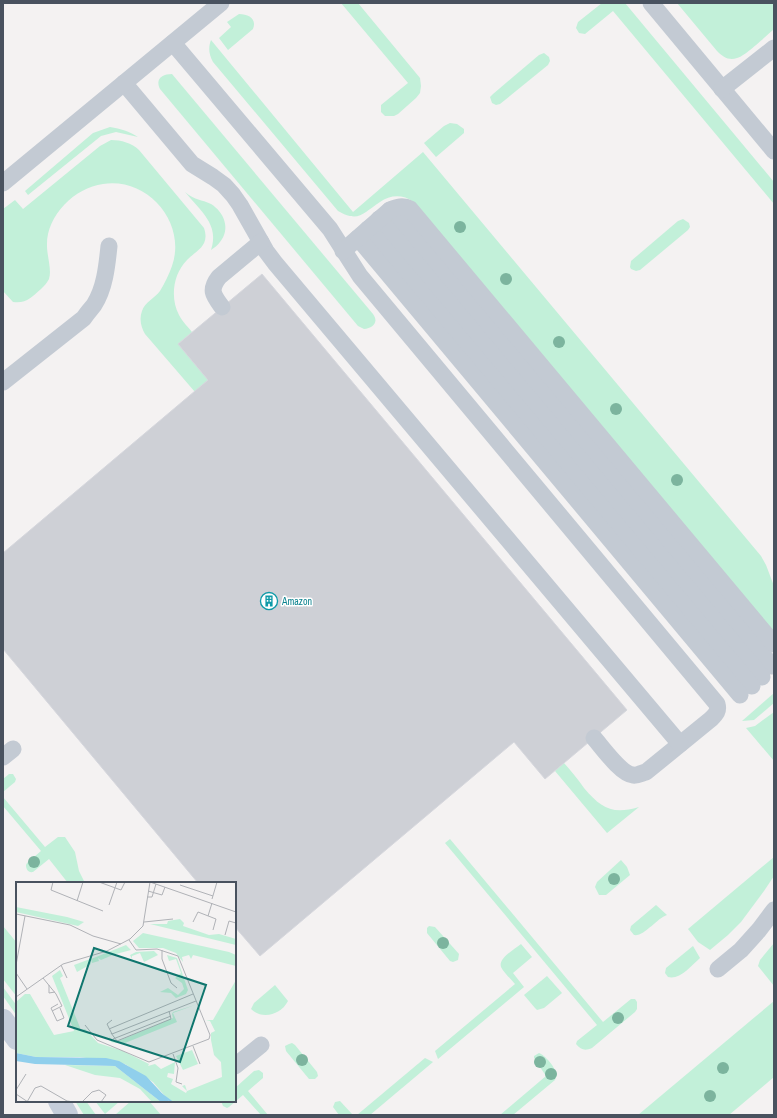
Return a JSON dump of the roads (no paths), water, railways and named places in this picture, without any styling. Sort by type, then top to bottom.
[{"type":"main road","points":[[3,1020],[16,1038]]},
{"type":"main road","points":[[60,1102],[67,1115]]},
{"type":"lane","points":[[3,184],[221,3]]},
{"type":"lane","points":[[651,3],[774,151]]},
{"type":"lane","points":[[173,43],[330,229],[360,276],[712,696],[717,704],[717,713]]},
{"type":"lane","points":[[722,89],[774,48]]},
{"type":"lane","points":[[124,83],[188,159],[202,171],[224,185],[233,195],[275,263],[680,744]]},
{"type":"lane","points":[[343,251],[374,224],[400,207],[407,207],[415,214],[774,644]]},
{"type":"lane","points":[[374,224],[760,677]]},
{"type":"lane","points":[[374,224],[760,677]]},
{"type":"lane","points":[[222,307],[212,290],[214,284],[219,277],[261,242]]},
{"type":"lane","points":[[3,382],[84,318],[95,304],[102,288],[107,269],[109,246]]},
{"type":"lane","points":[[594,738],[621,769],[633,775],[646,772],[760,677]]},
{"type":"lane","points":[[718,969],[741,950],[774,910]]},
{"type":"lane","points":[[236,1065],[261,1045]]},
{"type":"place","name":"Amazon","points":[[269,601]]}]
